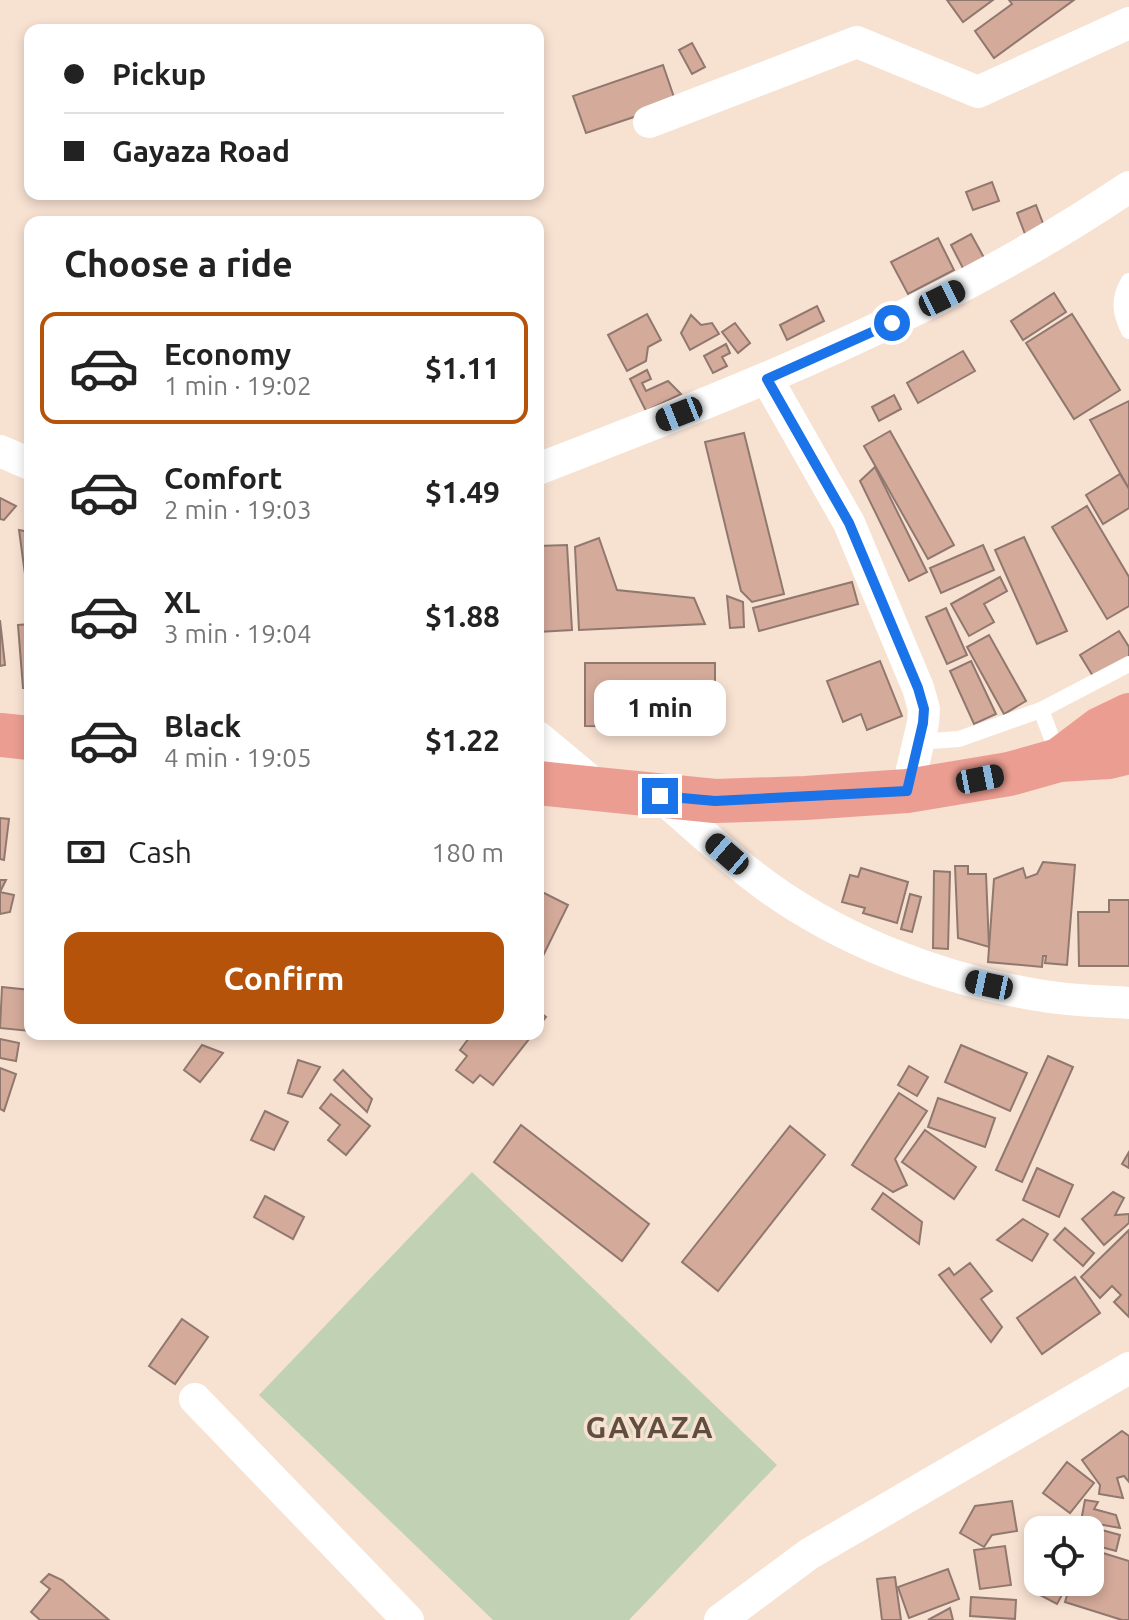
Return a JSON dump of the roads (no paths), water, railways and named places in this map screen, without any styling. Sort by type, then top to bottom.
[{"type":"main road","points":[[1059,760],[1100,729],[1129,715]]},
{"type":"main road","points":[[0,735],[24,737]]},
{"type":"main road","points":[[544,783],[715,801],[907,791],[1009,774],[1059,760],[1109,757],[1129,752]]},
{"type":"street","points":[[649,122],[857,42],[978,92],[1129,23]]},
{"type":"street","points":[[544,467],[767,379],[866,336],[968,285],[1129,187]]},
{"type":"street","points":[[767,379],[849,523],[918,688],[924,709],[907,791]]},
{"type":"street","points":[[0,451],[24,461]]},
{"type":"street","points":[[544,742],[599,788]]},
{"type":"street","points":[[660,796],[750,874],[819,920],[890,953],[961,979],[1045,997],[1129,1003]]},
{"type":"street","points":[[720,1620],[809,1554],[1129,1368]]},
{"type":"street","points":[[195,1399],[408,1620]]},
{"type":"lane","points":[[1129,281],[1122,292],[1120,313],[1129,331]]},
{"type":"lane","points":[[917,742],[959,739],[1041,710],[1129,664]]},
{"type":"lane","points":[[1041,710],[1059,760]]},
{"type":"district","name":"GAYAZA","points":[[650,1427]]}]
